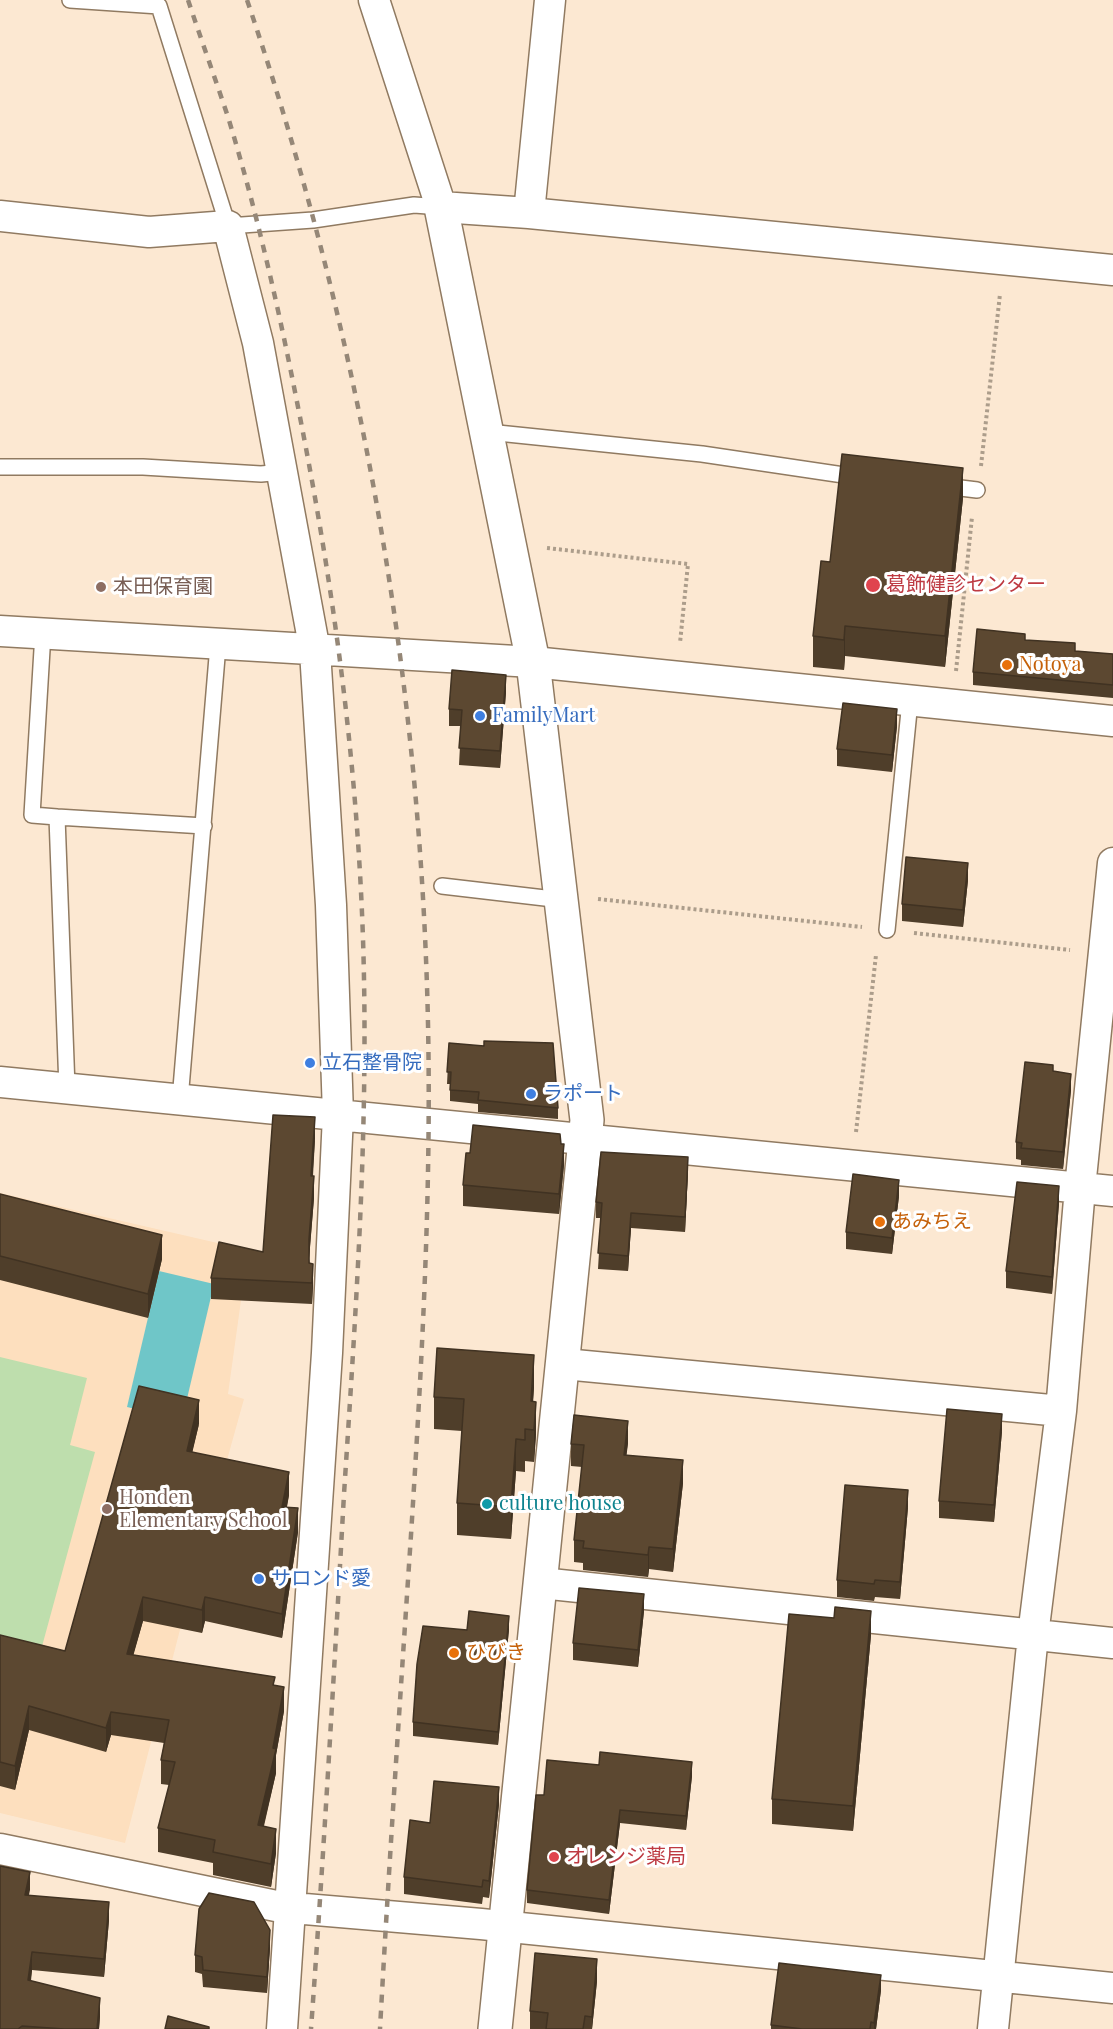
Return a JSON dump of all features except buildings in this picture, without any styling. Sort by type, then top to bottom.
[{"type":"street","points":[[374,0],[441,207],[511,544],[533,662],[587,1120],[495,2029]]},
{"type":"street","points":[[529,213],[550,0]]},
{"type":"street","points":[[441,207],[529,213],[1113,270]]},
{"type":"street","points":[[0,216],[148,232],[228,226],[258,343],[315,651],[331,904],[338,1115],[327,1353],[282,2029]]},
{"type":"street","points":[[0,630],[315,651],[533,662],[1113,722]]},
{"type":"street","points":[[993,2029],[1033,1635],[1061,1411],[1080,1188],[1113,863]]},
{"type":"street","points":[[0,1082],[1113,1191]]},
{"type":"street","points":[[564,1364],[1061,1411]]},
{"type":"street","points":[[541,1583],[1113,1643]]},
{"type":"street","points":[[0,1849],[290,1908],[1113,1988]]},
{"type":"lane","points":[[70,0],[159,6],[228,226],[313,220],[414,205],[441,207]]},
{"type":"lane","points":[[488,432],[702,454],[877,479]]},
{"type":"lane","points":[[0,467],[143,467],[261,474],[283,472]]},
{"type":"lane","points":[[933,485],[977,490]]},
{"type":"lane","points":[[43,633],[33,815],[204,826]]},
{"type":"lane","points":[[180,1100],[218,645]]},
{"type":"lane","points":[[883,929],[910,701]]},
{"type":"lane","points":[[57,817],[67,1088]]},
{"type":"lane","points":[[442,886],[561,897]]},
{"type":"path","points":[[511,544],[688,564],[677,676]]},
{"type":"path","points":[[561,897],[1104,954]]},
{"type":"path","points":[[852,1166],[883,929]]},
{"type":"shaded area","name":"Honden Elementary School","points":[[0,1193],[248,1250],[228,1394],[244,1399],[183,1618],[125,1843],[0,1813]]},
{"type":"green space","points":[[0,1357],[87,1378],[70,1445],[95,1452],[38,1661],[0,1651]]},
{"type":"water","points":[[159,1271],[214,1284],[182,1420],[127,1407]]},
{"type":"railway","points":[[188,0],[228,117],[258,225],[298,407],[322,539],[341,672],[360,872],[364,1008],[363,1147],[353,1355],[311,2029]]},
{"type":"railway","points":[[247,0],[284,117],[317,234],[346,353],[371,473],[391,594],[407,715],[419,837],[428,1031],[426,1247],[380,2029]]},
{"type":"place","name":"葛飾健診センター","points":[[873,585]]},
{"type":"place","name":"本田保育園","points":[[101,587]]},
{"type":"place","name":"Notoya","points":[[1007,665]]},
{"type":"place","name":"FamilyMart","points":[[480,716]]},
{"type":"place","name":"立石整骨院","points":[[310,1063]]},
{"type":"place","name":"ラポート","points":[[531,1094]]},
{"type":"place","name":"あみちえ","points":[[880,1222]]},
{"type":"place","name":"culture house","points":[[487,1504]]},
{"type":"place","name":"Honden Elementary School","points":[[107,1509]]},
{"type":"place","name":"サロンド愛","points":[[259,1579]]},
{"type":"place","name":"ひびき","points":[[454,1653]]},
{"type":"place","name":"オレンジ薬局","points":[[554,1857]]}]
